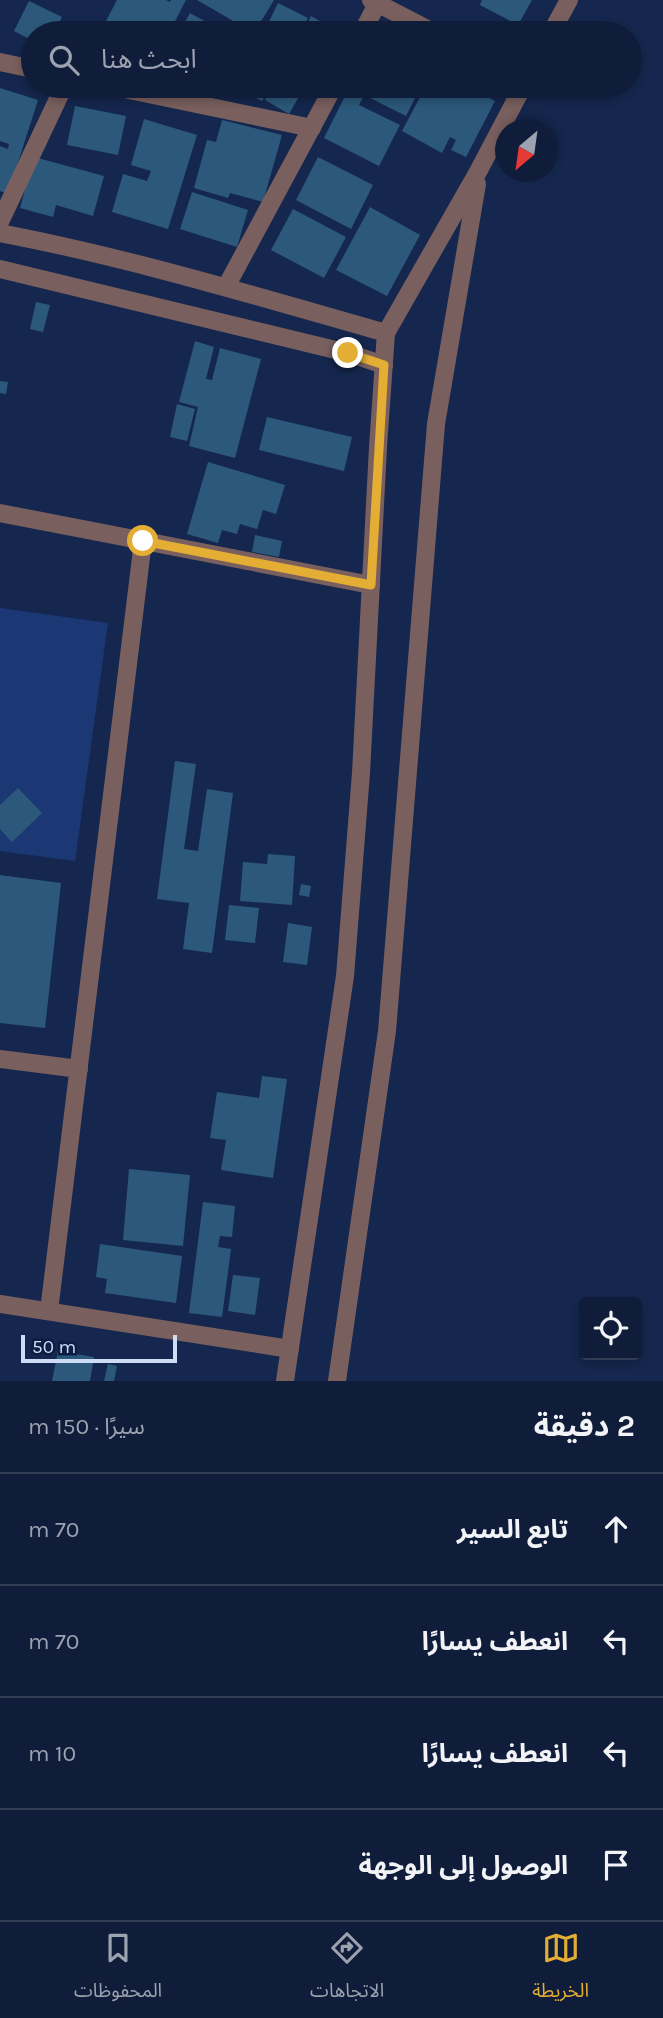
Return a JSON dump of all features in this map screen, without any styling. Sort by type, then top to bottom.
[{"type":"street","points":[[558,21],[569,0]]},
{"type":"street","points":[[367,21],[374,2],[411,21]]},
{"type":"street","points":[[0,62],[21,66]]},
{"type":"street","points":[[0,222],[58,98]]},
{"type":"street","points":[[168,98],[312,128]]},
{"type":"street","points":[[226,287],[328,98]]},
{"type":"street","points":[[285,1381],[345,976],[361,773],[386,333],[517,98]]},
{"type":"street","points":[[337,1381],[387,1031],[436,424],[479,170]]},
{"type":"street","points":[[0,233],[48,242],[226,287],[386,333]]},
{"type":"street","points":[[0,270],[348,353],[384,365]]},
{"type":"street","points":[[0,513],[371,585]]},
{"type":"street","points":[[49,1311],[143,541]]},
{"type":"street","points":[[0,1059],[79,1069]]},
{"type":"street","points":[[0,1304],[290,1349]]},
{"type":"shaded area","points":[[0,608],[108,623],[75,861],[0,851]]},
{"type":"building","points":[[117,0],[186,0],[175,21],[106,21]]},
{"type":"building","points":[[197,0],[274,0],[261,21],[233,21]]},
{"type":"building","points":[[482,0],[532,0],[520,21],[510,21],[480,5]]},
{"type":"building","points":[[29,1],[62,17],[60,21],[21,21],[21,35],[14,31]]},
{"type":"building","points":[[278,3],[308,18],[306,21],[269,21]]},
{"type":"building","points":[[190,13],[204,21],[186,21]]},
{"type":"building","points":[[0,88],[21,95],[21,98],[38,100],[8,194],[0,191],[0,146],[8,149],[9,144],[0,141]]},
{"type":"building","points":[[266,98],[298,98],[289,114],[265,100]]},
{"type":"building","points":[[344,98],[362,98],[359,105],[400,125],[379,166],[324,138]]},
{"type":"building","points":[[370,98],[415,98],[406,116]]},
{"type":"building","points":[[420,98],[489,98],[495,101],[466,157],[451,150],[456,140],[450,137],[442,153],[402,131]]},
{"type":"building","points":[[75,106],[126,116],[118,155],[67,145]]},
{"type":"building","points":[[144,119],[197,135],[168,229],[112,212],[123,174],[147,181],[151,171],[131,165]]},
{"type":"building","points":[[222,120],[282,135],[263,202],[230,193],[228,198],[194,188],[207,140],[216,142]]},
{"type":"building","points":[[34,157],[104,176],[93,216],[56,205],[53,217],[20,208]]},
{"type":"building","points":[[318,157],[373,185],[351,229],[296,200]]},
{"type":"building","points":[[192,192],[248,210],[237,247],[180,229]]},
{"type":"building","points":[[370,207],[420,235],[387,296],[336,270]]},
{"type":"building","points":[[293,209],[346,237],[324,278],[271,250]]},
{"type":"building","points":[[36,302],[50,305],[43,332],[30,329]]},
{"type":"building","points":[[195,341],[214,347],[206,379],[212,380],[220,348],[261,359],[235,458],[189,446],[198,407],[179,402]]},
{"type":"building","points":[[0,381],[8,382],[6,394],[0,393]]},
{"type":"building","points":[[177,404],[195,409],[187,441],[170,437]]},
{"type":"building","points":[[267,417],[352,437],[344,471],[259,450]]},
{"type":"building","points":[[208,462],[285,485],[276,514],[263,510],[257,529],[240,524],[237,534],[222,530],[218,543],[187,534]]},
{"type":"building","points":[[255,535],[282,541],[279,557],[252,552]]},
{"type":"building","points":[[175,761],[196,764],[184,849],[198,851],[207,789],[233,793],[212,953],[183,949],[189,903],[157,899]]},
{"type":"building","points":[[18,788],[42,813],[12,842],[0,829],[0,805]]},
{"type":"building","points":[[268,854],[295,856],[292,905],[240,901],[243,862],[267,864]]},
{"type":"building","points":[[0,875],[61,883],[45,1028],[0,1023]]},
{"type":"building","points":[[301,884],[311,886],[309,897],[299,895]]},
{"type":"building","points":[[229,905],[259,908],[255,943],[225,940]]},
{"type":"building","points":[[288,923],[312,927],[307,965],[283,962]]},
{"type":"building","points":[[262,1076],[287,1079],[273,1178],[221,1170],[226,1140],[210,1138],[217,1092],[259,1098]]},
{"type":"building","points":[[129,1169],[190,1175],[183,1246],[123,1240]]},
{"type":"building","points":[[203,1202],[235,1206],[232,1237],[220,1236],[218,1247],[231,1249],[222,1317],[189,1313]]},
{"type":"building","points":[[100,1244],[182,1256],[176,1303],[105,1293],[107,1279],[96,1277]]},
{"type":"building","points":[[233,1275],[260,1278],[255,1315],[228,1311]]},
{"type":"building","points":[[58,1351],[94,1357],[90,1381],[52,1381]]},
{"type":"building","points":[[108,1364],[117,1366],[114,1381],[104,1381]]},
{"type":"route","points":[[143,541],[371,585],[384,365],[348,353]]}]
